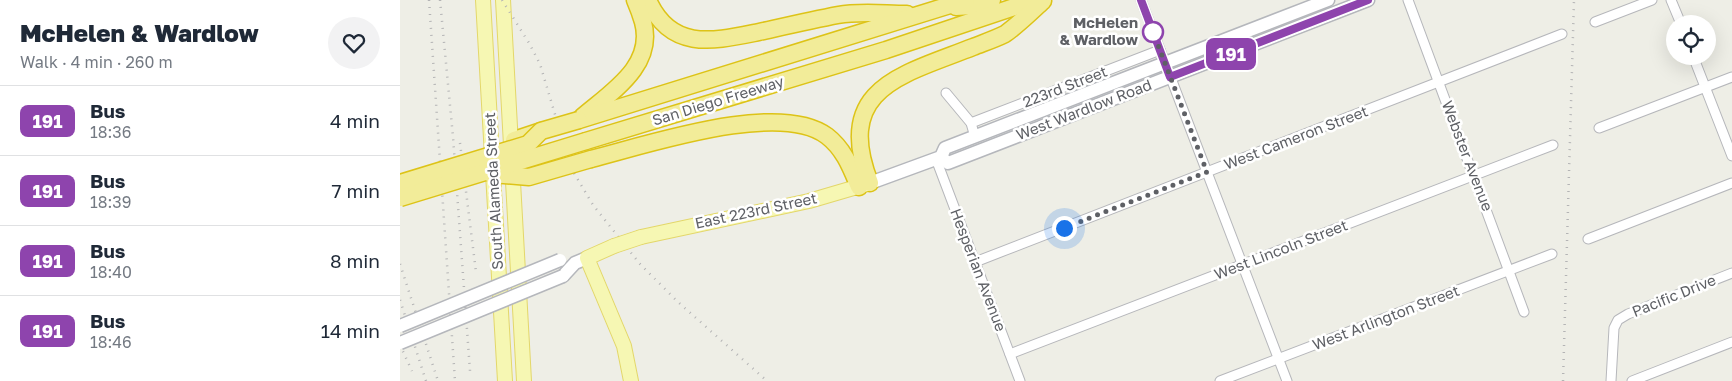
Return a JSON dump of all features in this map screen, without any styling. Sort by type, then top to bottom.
[{"type":"highway","points":[[400,190],[582,132],[618,86],[637,66],[644,46],[644,22],[635,0]]},
{"type":"highway","points":[[648,0],[659,20],[667,28],[689,39],[700,41],[727,38],[840,14],[924,14]]},
{"type":"highway","name":"San Diego Freeway","points":[[400,198],[478,174],[582,132],[623,106],[966,0]]},
{"type":"highway","points":[[946,7],[974,6],[992,0]]},
{"type":"highway","points":[[865,185],[859,134],[862,117],[880,90],[888,83],[909,73],[1005,34],[1044,0]]},
{"type":"highway","name":"San Diego Freeway","points":[[400,174],[541,131],[619,132],[886,50],[1030,1]]},
{"type":"highway","points":[[478,174],[529,177],[591,159],[722,127],[787,122],[811,127],[833,141],[865,185]]},
{"type":"highway","points":[[400,183],[528,144],[541,131]]},
{"type":"main road","name":"South Alameda Street","points":[[483,0],[505,381]]},
{"type":"main road","name":"South Alameda Street","points":[[503,0],[524,381]]},
{"type":"main road","name":"West Wardlow Road","points":[[1328,0],[945,148],[939,158],[948,162],[1368,0]]},
{"type":"main road","name":"East 223rd Street","points":[[400,343],[563,276],[581,260],[614,246],[641,237],[809,200],[865,185],[939,158]]},
{"type":"main road","points":[[400,326],[560,260],[581,260],[624,346],[631,381]]},
{"type":"street","points":[[1141,0],[1287,381]]},
{"type":"street","name":"Webster Avenue","points":[[1408,0],[1510,270],[1524,312]]},
{"type":"street","points":[[1595,22],[1652,0]]},
{"type":"street","points":[[1671,0],[1677,15]]},
{"type":"street","name":"West Cameron Street","points":[[975,262],[1562,34]]},
{"type":"street","name":"223rd Street","points":[[971,123],[1160,50]]},
{"type":"street","points":[[1696,65],[1732,156]]},
{"type":"street","points":[[1599,128],[1732,77]]},
{"type":"street","points":[[946,93],[971,123],[975,137]]},
{"type":"street","name":"West Lincoln Street","points":[[1010,354],[1553,145]]},
{"type":"street","name":"Hesperian Avenue","points":[[939,158],[975,262],[1020,381]]},
{"type":"street","points":[[1588,239],[1732,184]]},
{"type":"street","name":"West Arlington Street","points":[[1220,381],[1552,254]]},
{"type":"street","name":"Pacific Drive","points":[[1611,381],[1614,328],[1618,320],[1628,314],[1732,273]]},
{"type":"street","points":[[1632,381],[1732,342]]},
{"type":"railway","points":[[429,0],[455,381]]},
{"type":"railway","points":[[440,0],[453,137],[470,371]]},
{"type":"railway","points":[[502,0],[540,64],[571,168],[593,205],[640,264],[678,302],[767,381]]},
{"type":"railway","points":[[1563,381],[1574,0]]},
{"type":"railway","points":[[460,143],[476,272]]},
{"type":"railway","points":[[400,264],[438,381]]},
{"type":"railway","points":[[400,300],[426,381]]},
{"type":"railway","points":[[400,345],[412,371]]},
{"type":"bus line","name":"191","points":[[1141,0],[1170,77],[1368,0]]},
{"type":"place","name":"McHelen & Wardlow","points":[[1153,32]]},
{"type":"route","points":[[1064,228],[1207,172],[1153,32]]}]
